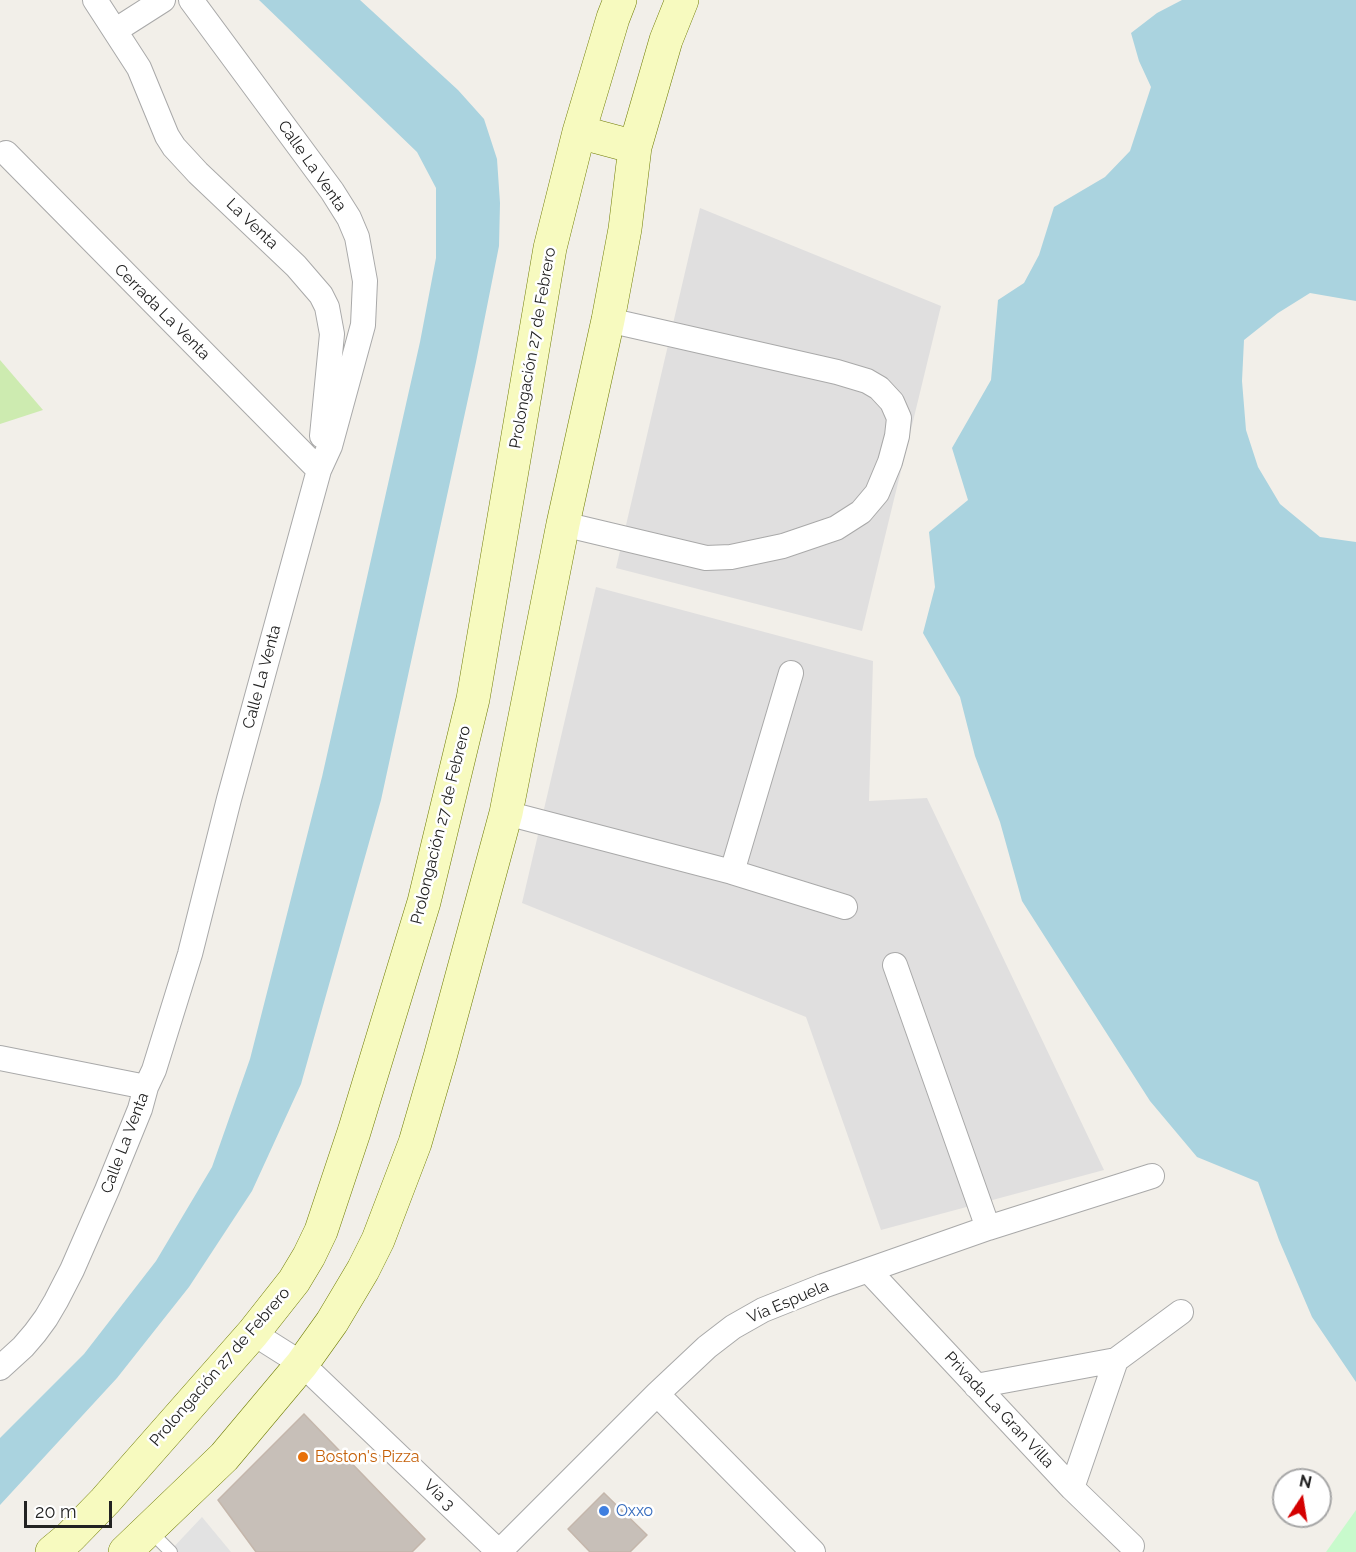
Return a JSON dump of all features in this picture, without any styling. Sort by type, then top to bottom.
[{"type":"street","name":"La Venta","points":[[95,0],[139,68],[167,136],[174,147],[198,173],[296,266],[321,296],[327,307],[332,334],[319,470]]},
{"type":"street","points":[[116,30],[163,0]]},
{"type":"street","name":"Calle La Venta","points":[[0,1368],[35,1333],[56,1301],[107,1190],[154,1070],[190,954],[232,788],[319,470],[330,446],[363,325],[365,281],[357,237],[349,218],[332,191],[190,0]]},
{"type":"street","name":"Prolongación 27 de Febrero","points":[[52,1552],[105,1501],[253,1333],[294,1281],[321,1231],[424,902],[473,699],[550,249],[579,132],[620,0]]},
{"type":"street","points":[[125,1552],[160,1541],[224,1457],[302,1364],[332,1322],[363,1270],[390,1211],[414,1143],[440,1057],[506,813],[563,524],[608,320],[625,230],[635,147],[666,40],[682,0]]},
{"type":"street","points":[[579,132],[635,147]]},
{"type":"street","name":"Cerrada La Venta","points":[[6,153],[319,470]]},
{"type":"street","points":[[563,524],[706,558],[731,557],[783,546],[836,528],[861,512],[877,493],[890,462],[897,436],[899,418],[892,402],[879,388],[867,381],[837,372],[608,320]]},
{"type":"street","points":[[732,872],[791,673]]},
{"type":"street","points":[[506,813],[732,872],[845,907]]},
{"type":"street","points":[[895,965],[988,1228]]},
{"type":"street","points":[[0,1058],[146,1087]]},
{"type":"street","name":"Vía Espuela","points":[[499,1552],[657,1394],[707,1347],[733,1327],[763,1310],[823,1286],[988,1228],[1152,1176]]},
{"type":"street","name":"Privada La Gran Villa","points":[[869,1271],[1072,1488],[1132,1546]]},
{"type":"street","points":[[976,1386],[1116,1360],[1181,1312]]},
{"type":"street","name":"Vía 3","points":[[253,1333],[302,1364],[499,1552]]},
{"type":"street","points":[[1072,1488],[1116,1360]]},
{"type":"street","points":[[657,1394],[813,1552]]},
{"type":"shaded area","points":[[700,208],[941,306],[862,631],[616,568]]},
{"type":"shaded area","points":[[596,587],[873,661],[869,801],[927,798],[1104,1170],[881,1230],[806,1017],[522,903]]},
{"type":"shaded area","points":[[202,1517],[231,1552],[169,1552]]},
{"type":"green space","points":[[0,360],[43,410],[0,424]]},
{"type":"green space","points":[[1356,1510],[1356,1552],[1326,1552]]},
{"type":"water","points":[[259,0],[360,0],[458,90],[484,119],[497,159],[500,203],[499,246],[381,800],[301,1084],[252,1191],[189,1287],[117,1378],[0,1505],[0,1438],[84,1354],[156,1261],[212,1167],[250,1059],[322,777],[420,342],[436,258],[436,188],[417,152]]},
{"type":"water","points":[[1182,0],[1356,0],[1356,301],[1310,293],[1278,313],[1244,340],[1242,381],[1246,430],[1258,467],[1280,504],[1320,537],[1356,542],[1356,1382],[1312,1317],[1279,1240],[1258,1182],[1197,1157],[1150,1101],[1022,901],[1000,822],[975,756],[960,697],[923,633],[935,587],[929,532],[968,500],[952,448],[991,380],[998,300],[1024,283],[1039,255],[1054,207],[1105,177],[1130,151],[1151,87],[1139,61],[1131,33],[1157,13]]},
{"type":"building","name":"Boston's Pizza","points":[[304,1414],[425,1539],[412,1552],[256,1552],[218,1500]]},
{"type":"building","name":"Oxxo","points":[[604,1493],[647,1535],[630,1552],[590,1552],[568,1529]]},
{"type":"place","name":"Boston's Pizza","points":[[303,1457]]},
{"type":"place","name":"Oxxo","points":[[604,1511]]}]
